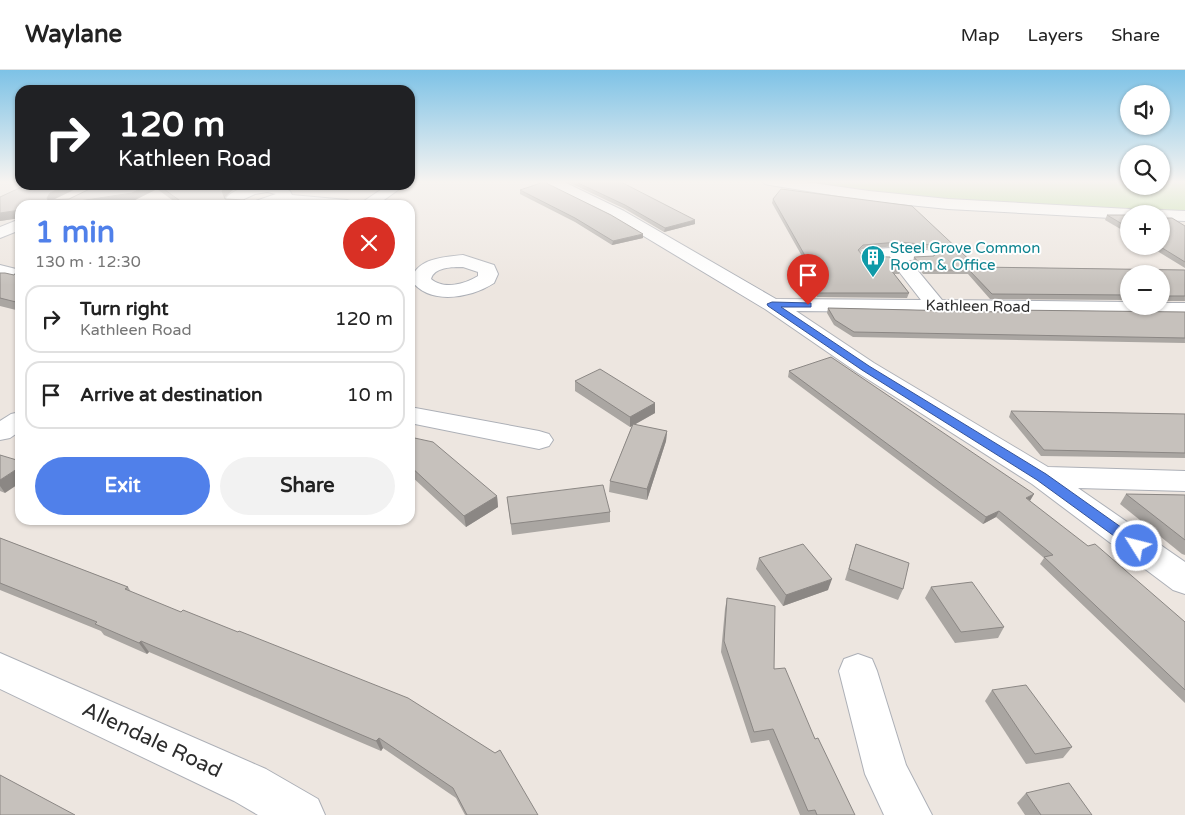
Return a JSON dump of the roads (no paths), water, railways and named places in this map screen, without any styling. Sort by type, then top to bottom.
[{"type":"street","points":[[621,216],[772,304],[866,368],[1042,477],[1185,580]]},
{"type":"street","points":[[0,233],[15,226]]},
{"type":"street","points":[[894,254],[936,306]]},
{"type":"street","points":[[868,255],[926,254]]},
{"type":"street","points":[[0,271],[15,275]]},
{"type":"street","name":"Kathleen Road","points":[[772,304],[1185,309]]},
{"type":"street","points":[[415,416],[539,440]]},
{"type":"street","points":[[0,432],[15,423]]},
{"type":"street","points":[[1042,477],[1185,480]]},
{"type":"street","name":"Allendale Road","points":[[0,670],[250,786],[302,815]]},
{"type":"street","points":[[858,671],[888,774],[909,815]]},
{"type":"place","name":"Steel Grove Common Room & Office","points":[[873,278]]}]
